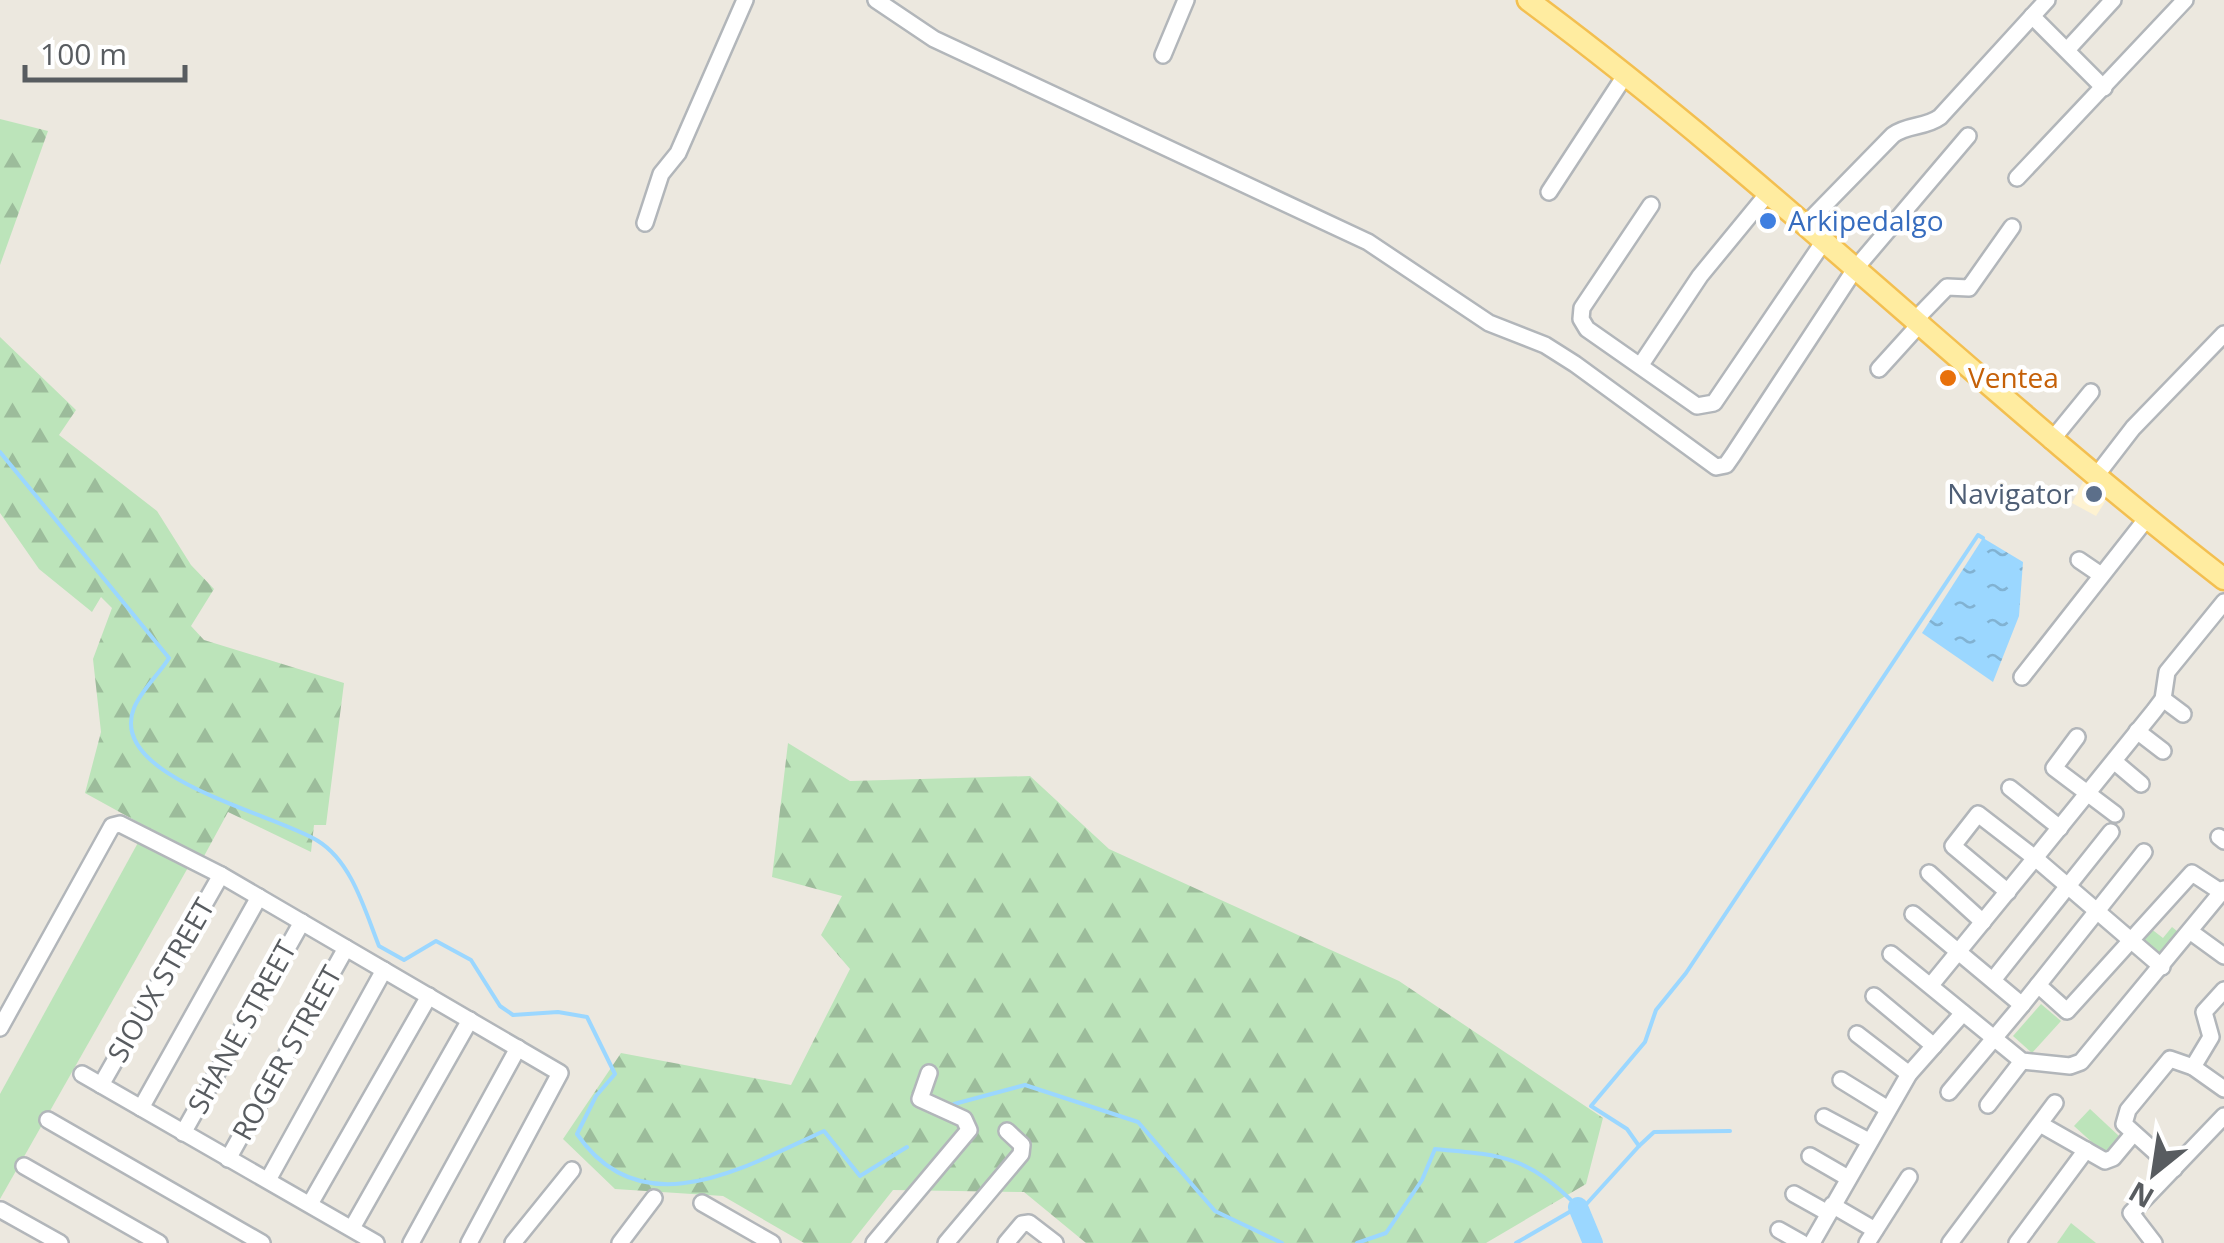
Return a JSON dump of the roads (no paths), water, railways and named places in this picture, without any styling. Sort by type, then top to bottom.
[{"type":"main road","points":[[1528,0],[1626,74],[1769,192],[2051,441],[2224,579]]},
{"type":"street","points":[[645,223],[661,174],[678,153],[745,0]]},
{"type":"street","points":[[876,0],[934,38],[1368,242],[1490,323],[1545,346],[1575,364],[1716,467],[1726,465],[1855,269],[1968,136]]},
{"type":"street","points":[[1164,54],[1186,0]]},
{"type":"street","points":[[1805,224],[1893,135],[1903,128],[1928,125],[1940,117],[2046,0]]},
{"type":"street","points":[[2067,50],[2112,0]]},
{"type":"street","points":[[2017,178],[2185,0]]},
{"type":"street","points":[[2032,16],[2104,88]]},
{"type":"street","points":[[1549,192],[1626,74]]},
{"type":"street","points":[[1642,364],[1700,276],[1769,192]]},
{"type":"street","points":[[1651,205],[1582,308],[1581,319],[1587,328],[1697,406],[1714,403],[1824,241]]},
{"type":"street","points":[[1879,369],[1947,287],[1969,288],[2012,228]]},
{"type":"street","points":[[2096,476],[2133,428],[2224,334]]},
{"type":"street","points":[[2051,441],[2090,392]]},
{"type":"street","points":[[2022,677],[2148,518]]},
{"type":"street","points":[[2080,560],[2102,575]]},
{"type":"street","points":[[1931,986],[2163,699],[2168,672],[2224,602]]},
{"type":"street","points":[[2163,699],[2183,714]]},
{"type":"street","points":[[2137,731],[2163,751]]},
{"type":"street","points":[[2077,737],[2054,768],[2116,814]]},
{"type":"street","points":[[2114,762],[2142,784]]},
{"type":"street","points":[[2010,788],[2060,828]]},
{"type":"street","points":[[2008,892],[1953,846],[1978,814],[2068,884],[2131,944],[2162,967]]},
{"type":"street","points":[[0,1028],[112,826],[120,824],[221,875],[557,1069],[561,1078],[469,1243]]},
{"type":"street","points":[[1992,980],[2110,832]]},
{"type":"street","points":[[1948,1092],[2144,852]]},
{"type":"street","points":[[1929,873],[1982,922]]},
{"type":"street","points":[[1891,954],[2022,1061],[2070,1066],[2082,1062],[2222,890],[2192,873],[2131,944],[2066,1010],[2038,985]]},
{"type":"street","name":"SIOUX STREET","points":[[101,1085],[221,875]]},
{"type":"street","points":[[141,1108],[260,898]]},
{"type":"street","points":[[1913,914],[2022,1005]]},
{"type":"street","name":"SHANE STREET","points":[[183,1133],[302,922]]},
{"type":"street","points":[[2191,932],[2224,956]]},
{"type":"street","name":"ROGER STREET","points":[[228,1158],[346,948]]},
{"type":"street","points":[[268,1180],[384,970]]},
{"type":"street","points":[[2193,1067],[2211,1037],[2204,1012],[2224,990]]},
{"type":"street","points":[[310,1204],[429,996]]},
{"type":"street","points":[[1874,996],[1934,1046]]},
{"type":"street","points":[[1812,1243],[1909,1074],[1963,1013]]},
{"type":"street","points":[[352,1228],[470,1020]]},
{"type":"street","points":[[1857,1034],[1909,1074]]},
{"type":"street","points":[[411,1243],[518,1048]]},
{"type":"street","points":[[2174,1170],[2133,1134],[2124,1118],[2165,1063],[2178,1060],[2224,1089]]},
{"type":"street","points":[[1988,1105],[2022,1061]]},
{"type":"street","points":[[874,1243],[970,1130],[964,1119],[920,1098],[929,1072]]},
{"type":"street","points":[[82,1074],[376,1243]]},
{"type":"street","points":[[1841,1080],[1888,1109]]},
{"type":"street","points":[[1950,1243],[2055,1104]]},
{"type":"street","points":[[1824,1116],[1869,1142]]},
{"type":"street","points":[[2154,1243],[2131,1213],[2224,1116]]},
{"type":"street","points":[[48,1120],[260,1242]]},
{"type":"street","points":[[2040,1124],[2110,1161],[2133,1134]]},
{"type":"street","points":[[946,1243],[1021,1154],[1022,1145],[1007,1131]]},
{"type":"street","points":[[2017,1243],[2086,1150]]},
{"type":"street","points":[[1810,1156],[1848,1178]]},
{"type":"street","points":[[24,1166],[159,1243]]},
{"type":"street","points":[[513,1243],[572,1170]]},
{"type":"street","points":[[1794,1194],[1830,1209],[1871,1236],[1908,1177]]},
{"type":"street","points":[[620,1243],[654,1198]]},
{"type":"street","points":[[702,1202],[772,1243]]},
{"type":"street","points":[[1,1210],[60,1243]]},
{"type":"street","points":[[1006,1243],[1022,1224],[1036,1226],[1055,1243]]},
{"type":"street","points":[[1779,1230],[1802,1243]]},
{"type":"water","points":[[1983,538],[2023,562],[2019,616],[1993,682],[1922,633]]},
{"type":"waterway","points":[[0,452],[169,658],[134,708],[132,733],[145,755],[200,791],[297,830],[330,850],[349,874],[379,946],[404,960],[436,941],[471,960],[500,1006],[513,1015],[558,1012],[587,1017],[615,1074],[596,1096],[577,1134],[603,1162],[631,1178],[662,1184],[694,1182],[727,1173],[824,1131],[860,1176],[907,1147]]},
{"type":"waterway","points":[[1581,1210],[1639,1146],[1627,1129],[1591,1106],[1645,1042],[1656,1010],[1686,973],[1978,535],[1983,538]]},
{"type":"waterway","points":[[954,1104],[1025,1085],[1138,1122],[1215,1211],[1282,1243]]},
{"type":"waterway","points":[[1639,1146],[1654,1132],[1730,1131]]},
{"type":"waterway","points":[[1357,1243],[1386,1233],[1422,1180],[1435,1149],[1513,1161],[1544,1177],[1578,1207],[1516,1243]]},
{"type":"waterway","points":[[1578,1207],[1593,1243]]},
{"type":"place","name":"Arkipedalgo","points":[[1768,221]]},
{"type":"place","name":"Ventea","points":[[1948,378]]},
{"type":"place","name":"Navigator","points":[[2094,494]]}]
